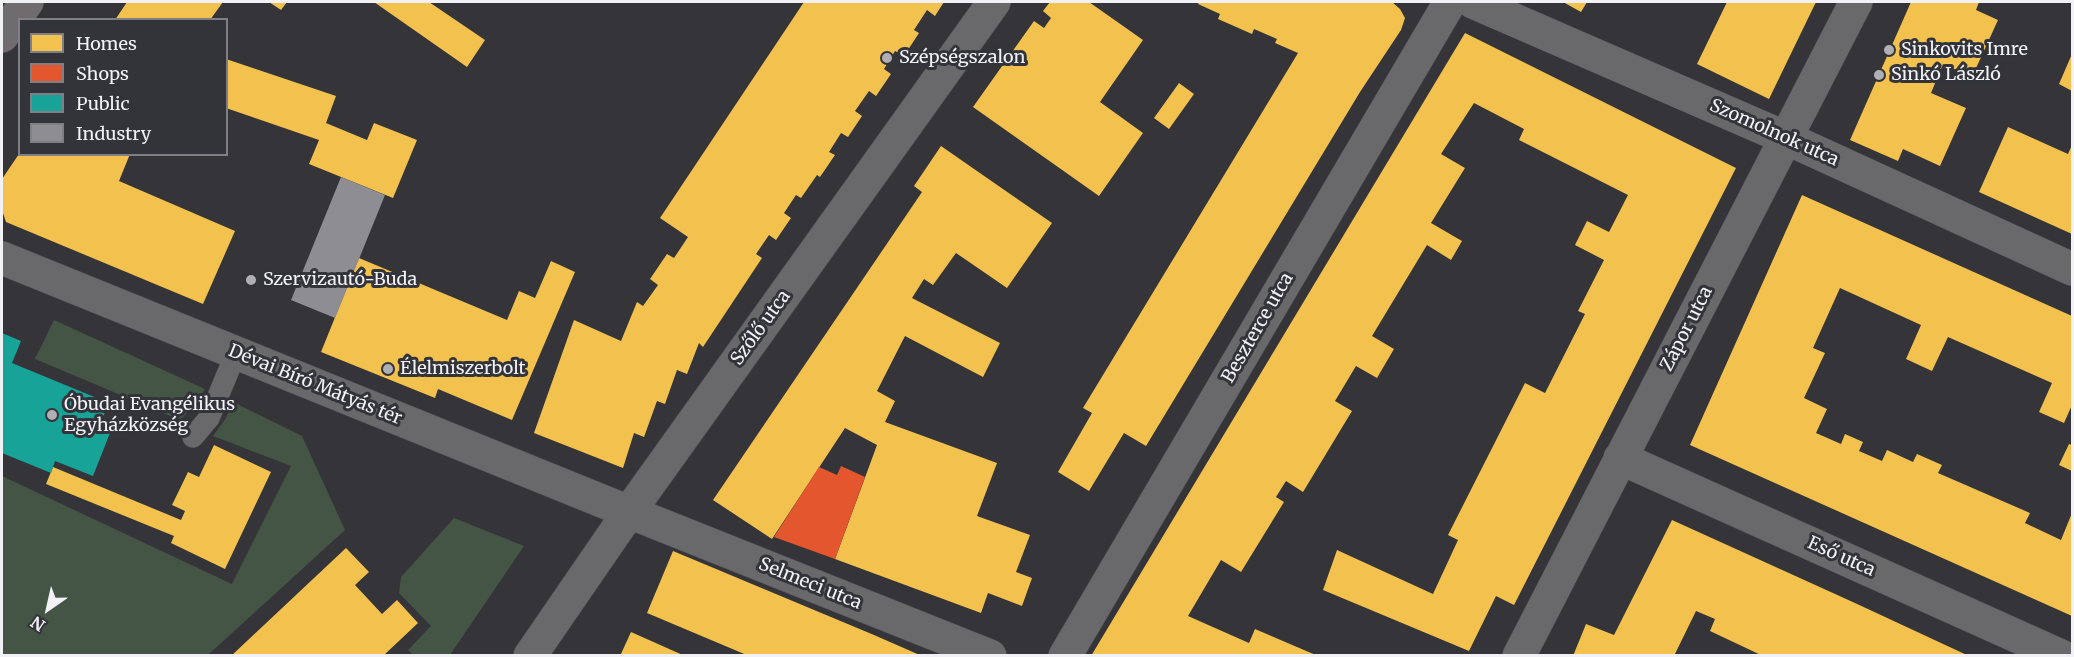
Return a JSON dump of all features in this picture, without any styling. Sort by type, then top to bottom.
[{"type":"main road","points":[[2,36],[27,2]]},
{"type":"street","name":"Szőlő utca","points":[[530,656],[629,512],[994,2]]},
{"type":"street","name":"Beszterce utca","points":[[1065,656],[1450,2]]},
{"type":"street","name":"Szomolnok utca","points":[[1473,2],[1786,138],[2073,269]]},
{"type":"street","name":"Zápor utca","points":[[1519,656],[1856,2]]},
{"type":"street","name":"Dévai Bíró Mátyás tér","points":[[2,258],[629,512]]},
{"type":"street","name":"Eső utca","points":[[1620,458],[2061,656]]},
{"type":"street","name":"Selmeci utca","points":[[629,512],[990,656]]},
{"type":"lane","points":[[193,437],[209,418],[236,353]]},
{"type":"green space","points":[[54,320],[205,389],[196,404],[180,420],[35,359]]},
{"type":"green space","points":[[233,402],[302,436],[345,530],[208,655],[2,655],[2,476],[232,584],[291,466],[213,436],[226,418]]},
{"type":"green space","points":[[454,518],[524,546],[450,655],[413,655],[408,650],[431,626],[399,593],[401,577]]},
{"type":"building: Homes","points":[[127,2],[223,2],[211,18],[116,18]]},
{"type":"building: Homes","points":[[269,2],[287,2],[281,10]]},
{"type":"building: Homes","points":[[374,2],[429,2],[485,40],[467,67]]},
{"type":"building: Homes","points":[[804,2],[944,2],[935,16],[927,10],[914,30],[919,33],[904,56],[895,51],[884,69],[891,74],[876,96],[869,91],[855,111],[862,116],[848,137],[841,133],[829,152],[835,155],[820,177],[817,175],[801,198],[796,195],[784,213],[791,218],[776,240],[769,235],[756,254],[762,258],[703,347],[699,343],[687,374],[677,370],[665,404],[657,401],[644,437],[634,433],[623,468],[534,433],[574,320],[621,341],[637,302],[643,306],[658,285],[650,279],[667,254],[674,258],[688,237],[660,218]]},
{"type":"building: Homes","points":[[1050,2],[1089,2],[1143,40],[1100,102],[1143,133],[1099,196],[973,107],[1034,21],[1044,28],[1051,18],[1043,11]]},
{"type":"building: Homes","points":[[1199,2],[1392,2],[1405,18],[1401,30],[1360,92],[1146,446],[1124,433],[1089,491],[1058,472],[1092,413],[1083,408],[1298,53],[1275,43],[1277,39],[1254,29],[1252,34],[1218,19],[1220,14],[1198,4]]},
{"type":"building: Homes","points":[[1563,2],[1587,2],[1581,12]]},
{"type":"building: Homes","points":[[1727,2],[1816,2],[1769,99],[1697,64]]},
{"type":"building: Homes","points":[[1911,2],[1979,2],[1976,10],[1998,20],[1972,77],[1943,64],[1931,93],[1966,108],[1940,166],[1903,149],[1898,161],[1850,140]]},
{"type":"building: Homes","points":[[1465,33],[1736,168],[1514,605],[1496,596],[1469,651],[1323,590],[1337,550],[1433,594],[1458,540],[1448,535],[1525,383],[1545,393],[1585,314],[1578,311],[1604,260],[1575,245],[1587,221],[1609,232],[1628,195],[1519,140],[1524,129],[1474,103],[1441,154],[1465,168],[1431,223],[1462,241],[1451,260],[1427,245],[1372,336],[1394,349],[1377,378],[1356,366],[1335,401],[1352,411],[1303,492],[1286,481],[1276,497],[1284,502],[1241,572],[1221,560],[1188,616],[1249,643],[1255,629],[1318,656],[1091,656]]},
{"type":"building: Homes","points":[[2072,54],[2072,91],[2059,84]]},
{"type":"building: Homes","points":[[228,60],[336,96],[326,123],[367,140],[374,123],[417,140],[393,198],[309,164],[319,140],[228,109]]},
{"type":"building: Homes","points":[[1179,83],[1194,94],[1169,129],[1154,118]]},
{"type":"building: Homes","points":[[2008,127],[2068,154],[2072,145],[2072,234],[1979,192]]},
{"type":"building: Homes","points":[[941,146],[1052,223],[1007,288],[956,253],[933,285],[924,279],[912,298],[1000,343],[983,377],[905,336],[877,391],[895,401],[885,422],[997,463],[977,516],[1030,535],[1016,572],[1032,578],[1022,606],[988,593],[981,613],[835,559],[877,445],[845,428],[772,539],[713,500],[922,192],[914,186]]},
{"type":"building: Homes","points":[[18,155],[129,156],[119,181],[235,231],[203,304],[6,222],[2,210],[2,179]]},
{"type":"building: Homes","points":[[1802,195],[2072,316],[2072,405],[2064,423],[2039,412],[2052,383],[1948,337],[1932,371],[1906,359],[1921,325],[1840,288],[1813,348],[1825,353],[1804,398],[1827,409],[1816,433],[1841,444],[1845,434],[1863,442],[1859,451],[1882,461],[1887,450],[1913,462],[1917,454],[1942,465],[1938,473],[2030,513],[2025,523],[2061,540],[2072,513],[2072,616],[1690,445]]},
{"type":"building: Homes","points":[[359,258],[507,320],[519,291],[535,298],[551,261],[575,272],[512,420],[438,389],[435,398],[321,352]]},
{"type":"building: Homes","points":[[2069,444],[2072,445],[2072,471],[2059,465]]},
{"type":"building: Homes","points":[[214,445],[271,472],[225,569],[171,543],[174,536],[46,484],[53,467],[181,520],[185,511],[172,505],[188,472],[199,477]]},
{"type":"building: Homes","points":[[1672,520],[1969,656],[1763,656],[1710,631],[1715,619],[1696,611],[1674,656],[1573,656],[1586,624],[1614,635]]},
{"type":"building: Homes","points":[[346,548],[369,572],[355,585],[382,614],[397,600],[418,623],[383,656],[231,656]]},
{"type":"building: Homes","points":[[673,551],[922,656],[749,656],[647,613]]},
{"type":"building: Homes","points":[[631,632],[685,656],[620,656]]},
{"type":"building: Shops","points":[[841,466],[865,477],[835,559],[774,537],[819,467],[837,475]]},
{"type":"building: Public","name":"Óbudai Evangélikus Egyházközség","points":[[2,333],[21,341],[12,363],[109,403],[98,428],[110,433],[93,476],[55,461],[51,473],[2,453]]},
{"type":"building: Industry","points":[[341,177],[385,195],[335,318],[291,300]]},
{"type":"place","name":"Sinkovits Imre","points":[[1889,50]]},
{"type":"place","name":"Szépségszalon","points":[[887,58]]},
{"type":"place","name":"Sinkó László","points":[[1879,75]]},
{"type":"place","name":"Szervizautó-Buda","points":[[251,280]]},
{"type":"place","name":"Élelmiszerbolt","points":[[388,369]]},
{"type":"place","name":"Óbudai Evangélikus Egyházközség","points":[[52,415]]}]
